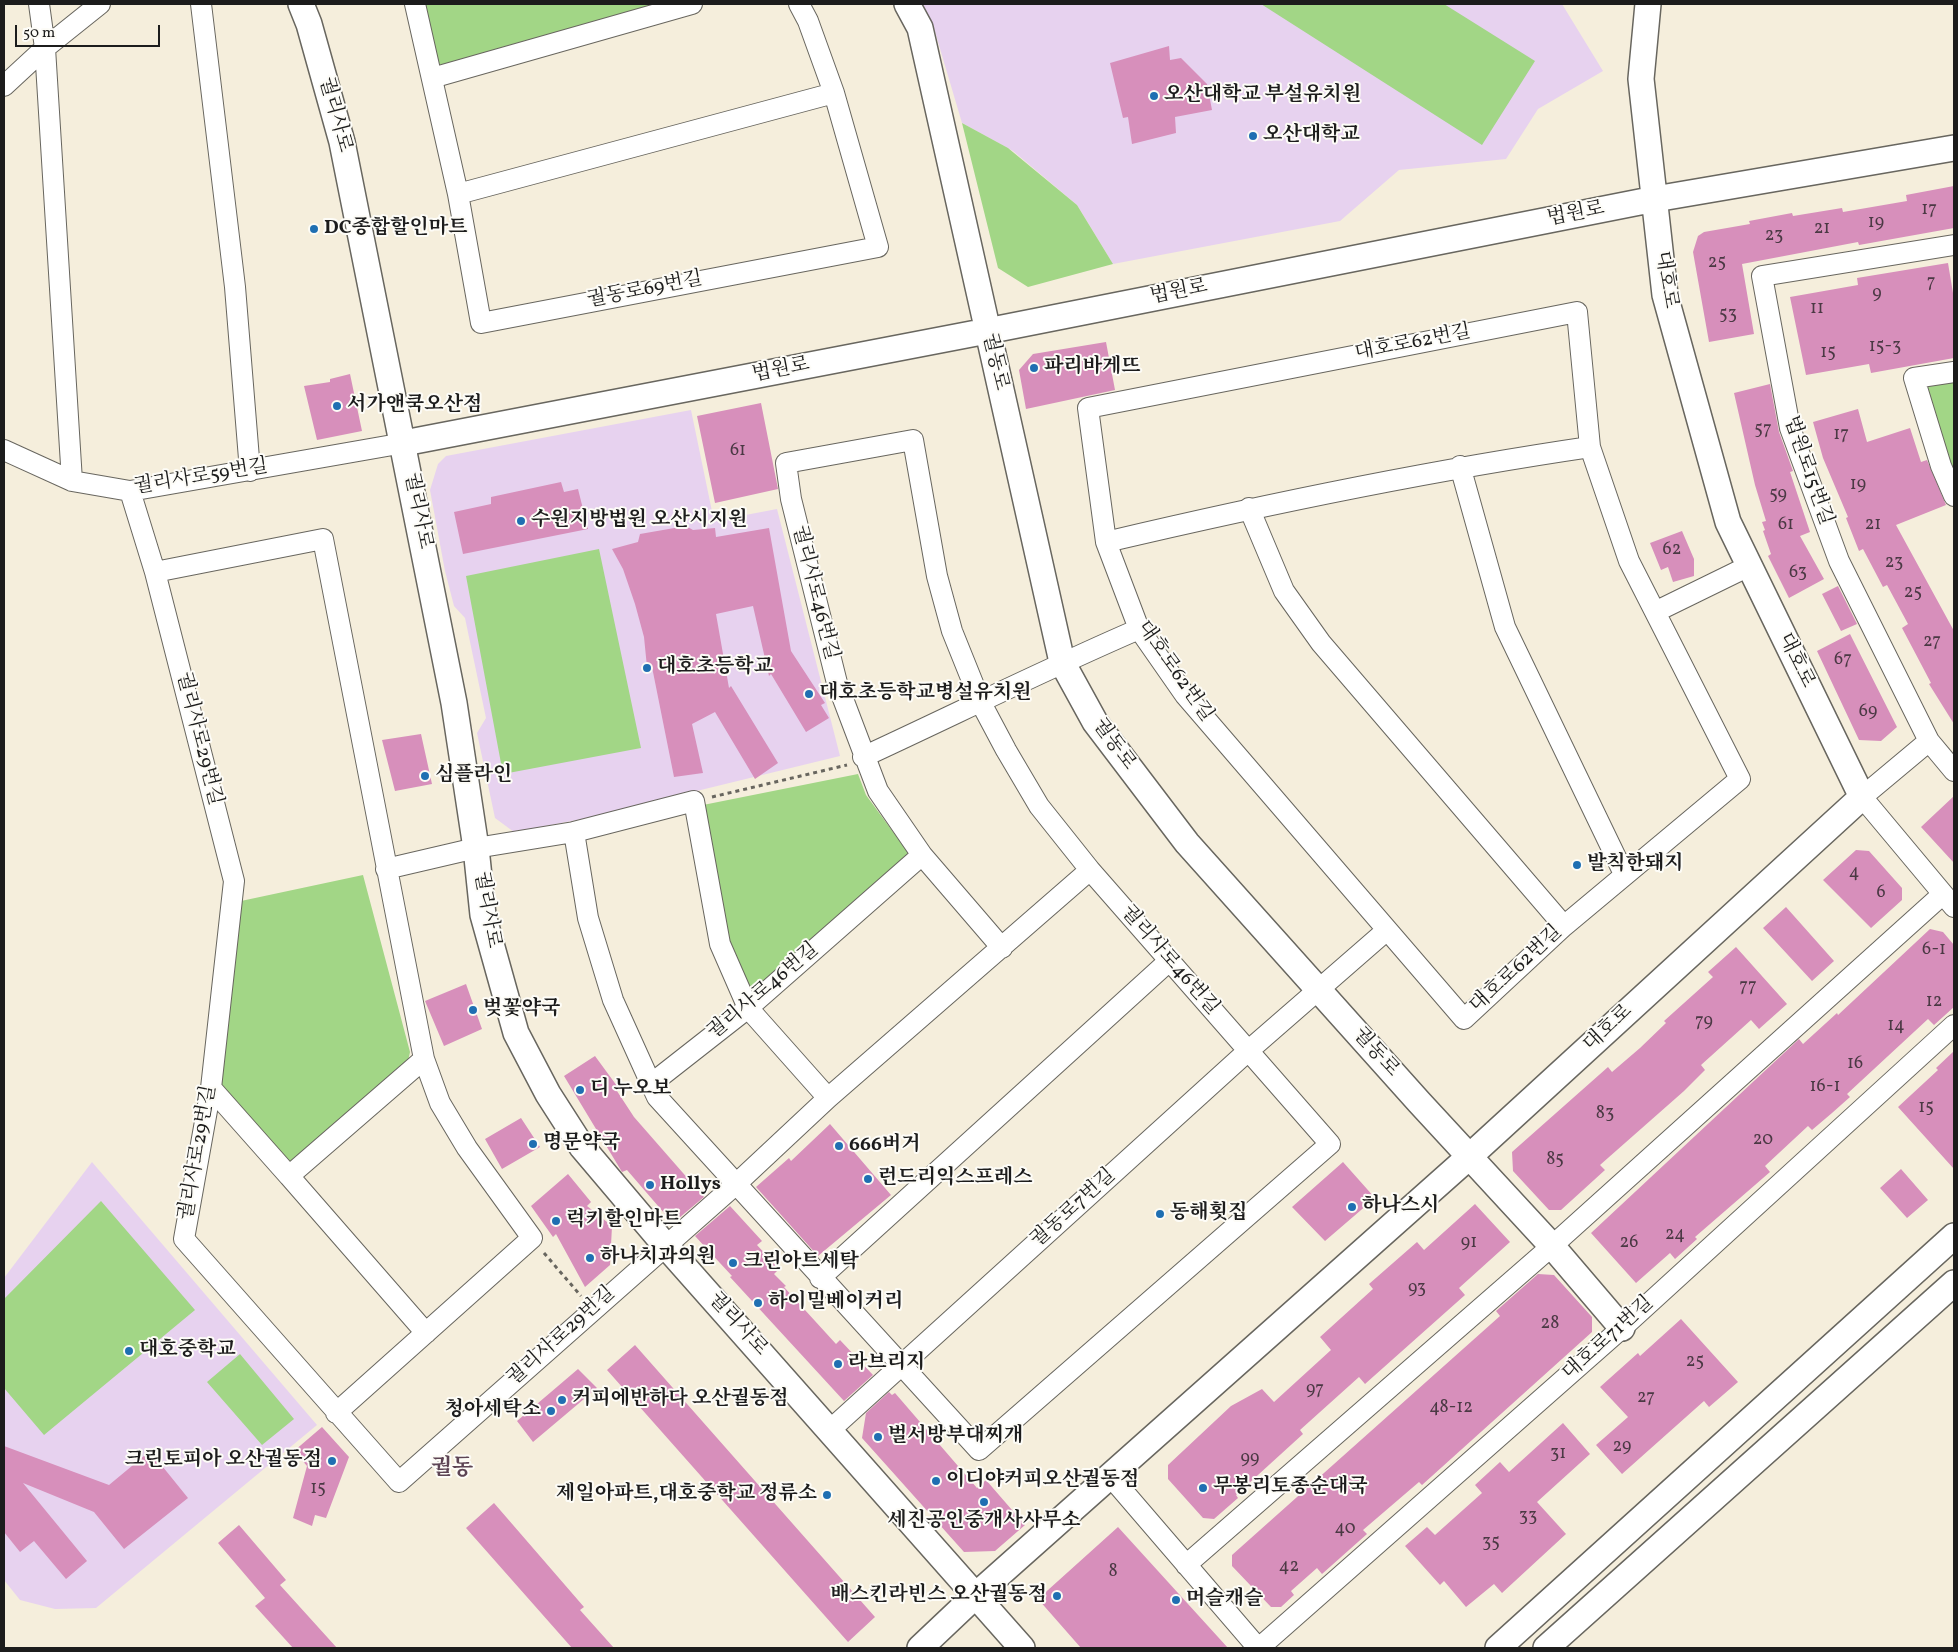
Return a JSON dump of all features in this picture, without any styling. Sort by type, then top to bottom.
[{"type":"street","points":[[38,4],[45,48],[72,481]]},
{"type":"street","points":[[4,86],[45,48],[100,4]]},
{"type":"street","points":[[201,4],[235,287],[250,471]]},
{"type":"street","name":"궐리사로","points":[[301,4],[309,24],[342,142],[404,443],[454,703],[476,848],[483,915],[516,1032],[548,1094],[582,1147],[665,1245],[1022,1648]]},
{"type":"street","name":"궐동로69번길","points":[[415,4],[458,194],[481,323],[878,246],[834,93],[808,20],[799,4]]},
{"type":"street","points":[[432,78],[692,4]]},
{"type":"street","name":"궐동로","points":[[907,4],[920,28],[1062,662],[1095,722],[1187,843],[1552,1246],[1622,1328]]},
{"type":"street","name":"대호로","points":[[975,1596],[1470,1156],[1862,797],[1728,522],[1665,295],[1641,79],[1648,4]]},
{"type":"street","points":[[458,194],[834,93]]},
{"type":"street","name":"법원로","points":[[404,443],[987,331],[1655,199],[1954,148]]},
{"type":"street","name":"법원로15번길","points":[[1954,245],[1762,276],[1790,428],[1838,561],[1929,741],[1954,771]]},
{"type":"street","name":"대호로62번길","points":[[1576,312],[1590,447],[1629,561],[1740,779],[1564,926],[1464,1019],[1185,695],[1139,629],[1106,542],[1088,408],[1576,312]]},
{"type":"street","points":[[1954,372],[1914,378],[1941,466],[1954,496]]},
{"type":"street","name":"궐리사로46번길","points":[[650,1084],[748,1008],[922,855],[878,791],[837,683],[791,499],[786,464],[913,440],[940,585],[952,631],[981,703],[1039,806],[1090,870],[1330,1144],[979,1450],[900,1365]]},
{"type":"street","name":"궐리사로59번길","points":[[4,450],[72,481],[130,491],[404,443]]},
{"type":"street","points":[[1106,542],[1249,508],[1460,466],[1590,447]]},
{"type":"street","points":[[1460,466],[1505,627],[1624,874]]},
{"type":"street","name":"궐리사로29번길","points":[[130,491],[155,572],[234,881],[211,1088],[184,1239],[399,1482],[734,1185],[828,1098],[1090,870]]},
{"type":"street","points":[[1249,508],[1284,592],[1321,643],[1564,926]]},
{"type":"street","points":[[155,572],[322,539],[424,1059],[440,1103],[467,1148],[532,1238],[336,1412]]},
{"type":"street","points":[[1655,612],[1749,566]]},
{"type":"street","points":[[864,757],[981,703],[1062,662],[1139,629]]},
{"type":"street","points":[[1186,1565],[1949,900],[1862,797],[1929,741]]},
{"type":"street","points":[[386,869],[476,848],[574,832],[694,801],[720,944],[748,1008],[828,1098]]},
{"type":"street","points":[[574,832],[588,918],[613,1000],[657,1097],[734,1185],[900,1365]]},
{"type":"street","points":[[922,855],[1002,948]]},
{"type":"street","name":"궐동로7번길","points":[[830,1430],[1248,1051],[1387,930]]},
{"type":"street","points":[[820,1278],[1169,961]]},
{"type":"street","name":"대호로71번길","points":[[1111,1477],[1258,1648],[1622,1328],[1954,1025]]},
{"type":"street","points":[[289,1176],[424,1059]]},
{"type":"street","points":[[211,1088],[426,1333]]},
{"type":"street","points":[[1498,1648],[1954,1236]]},
{"type":"street","points":[[1546,1648],[1954,1283]]},
{"type":"street","points":[[920,1648],[975,1596]]},
{"type":"path","points":[[694,801],[842,768],[864,757]]},
{"type":"path","points":[[532,1238],[592,1309]]},
{"type":"shaded area","name":"오산대학교","points":[[922,4],[1562,4],[1603,71],[1538,109],[1506,159],[1399,170],[1340,221],[1113,264],[1077,205],[1013,151],[962,123],[933,25]]},
{"type":"shaded area","name":"대호초등학교","points":[[691,410],[714,521],[777,509],[840,756],[582,819],[514,832],[495,818],[477,733],[486,718],[465,618],[454,606],[445,571],[430,490],[438,464],[446,456]]},
{"type":"shaded area","name":"대호중학교","points":[[92,1162],[317,1425],[96,1608],[55,1609],[20,1600],[4,1580],[4,1278]]},
{"type":"green space","points":[[422,4],[668,4],[444,68],[432,57]]},
{"type":"green space","points":[[1261,4],[1444,4],[1535,61],[1482,145]]},
{"type":"green space","points":[[962,123],[1008,148],[1077,205],[1113,264],[1028,287],[998,268]]},
{"type":"green space","points":[[1954,379],[1954,481],[1923,389],[1928,382]]},
{"type":"green space","points":[[599,549],[641,748],[503,774],[466,576]]},
{"type":"green space","points":[[858,774],[866,795],[907,851],[909,858],[754,994],[748,993],[725,940],[703,805]]},
{"type":"green space","points":[[363,875],[410,1052],[408,1061],[290,1163],[222,1092],[221,1082],[241,901]]},
{"type":"green space","points":[[101,1201],[195,1310],[44,1435],[4,1388],[4,1299]]},
{"type":"green space","points":[[240,1354],[294,1419],[262,1445],[207,1382]]},
{"type":"building","points":[[1169,46],[1170,60],[1181,58],[1207,84],[1212,110],[1175,117],[1176,133],[1132,144],[1128,117],[1123,118],[1110,63]]},
{"type":"building","points":[[1954,186],[1954,228],[1859,245],[1858,242],[1742,264],[1754,334],[1709,342],[1693,252],[1698,236],[1704,232],[1750,224],[1749,221],[1792,213],[1793,216],[1842,208],[1843,212],[1907,201],[1906,195]]},
{"type":"building","points":[[1948,263],[1954,299],[1954,358],[1871,373],[1869,364],[1806,375],[1790,297],[1858,285],[1857,278]]},
{"type":"building","points":[[1106,342],[1115,390],[1026,409],[1019,370],[1033,354]]},
{"type":"building","points":[[350,374],[362,431],[317,440],[304,386],[330,382],[330,379]]},
{"type":"building","points":[[1770,384],[1779,432],[1793,471],[1790,472],[1810,532],[1800,536],[1824,579],[1789,598],[1768,556],[1771,554],[1762,522],[1766,521],[1755,485],[1734,393]]},
{"type":"building","points":[[761,403],[778,489],[715,503],[697,416]]},
{"type":"building","points":[[1858,409],[1867,442],[1910,428],[1921,462],[1927,460],[1946,505],[1896,525],[1954,631],[1954,724],[1929,684],[1931,683],[1902,628],[1908,624],[1887,585],[1883,587],[1863,549],[1859,551],[1846,518],[1848,517],[1823,458],[1813,422]]},
{"type":"building","name":"수원지방법원 오산시지원","points":[[561,482],[564,492],[578,489],[588,529],[463,554],[454,512],[491,504],[491,497]]},
{"type":"building","points":[[686,526],[693,530],[715,528],[716,537],[769,528],[791,651],[825,703],[821,705],[829,718],[806,732],[771,674],[769,676],[753,606],[716,614],[729,688],[731,686],[778,763],[755,779],[715,712],[692,724],[703,773],[674,777],[652,667],[647,667],[644,637],[623,569],[612,549],[638,542],[640,534]]},
{"type":"building","points":[[1682,531],[1694,559],[1694,576],[1673,582],[1668,567],[1661,570],[1650,543]]},
{"type":"building","points":[[1838,586],[1857,624],[1841,631],[1822,594]]},
{"type":"building","points":[[1850,634],[1897,727],[1881,741],[1859,740],[1817,651]]},
{"type":"building","points":[[421,734],[432,784],[395,791],[382,740]]},
{"type":"building","points":[[1954,796],[1954,863],[1921,827]]},
{"type":"building","points":[[1856,850],[1869,851],[1902,888],[1902,900],[1871,928],[1823,880]]},
{"type":"building","points":[[1786,907],[1834,961],[1812,981],[1763,928]]},
{"type":"building","points":[[1930,929],[1943,932],[1954,945],[1954,1007],[1934,1025],[1928,1019],[1847,1094],[1850,1097],[1812,1130],[1808,1126],[1765,1166],[1770,1172],[1695,1237],[1697,1239],[1675,1259],[1670,1253],[1636,1283],[1591,1233],[1799,1039],[1803,1044],[1837,1013],[1838,1015]]},
{"type":"building","points":[[1736,947],[1787,1004],[1759,1029],[1751,1020],[1701,1065],[1705,1070],[1684,1091],[1600,1165],[1605,1170],[1561,1210],[1549,1210],[1513,1171],[1512,1152],[1608,1067],[1612,1072],[1640,1048],[1666,1023],[1664,1021],[1713,977],[1708,972]]},
{"type":"building","points":[[466,984],[482,1029],[444,1046],[425,1001]]},
{"type":"building","points":[[1954,1051],[1954,1169],[1898,1107],[1938,1070],[1936,1068]]},
{"type":"building","points":[[595,1056],[617,1086],[615,1088],[634,1117],[704,1197],[679,1218],[677,1216],[671,1221],[627,1170],[622,1172],[564,1076]]},
{"type":"building","points":[[521,1118],[540,1147],[502,1169],[485,1139]]},
{"type":"building","points":[[830,1124],[891,1195],[818,1256],[756,1187],[789,1158],[791,1161]]},
{"type":"building","points":[[1343,1162],[1375,1198],[1325,1241],[1292,1207]]},
{"type":"building","points":[[1901,1169],[1928,1200],[1907,1218],[1880,1188]]},
{"type":"building","points":[[568,1174],[591,1202],[587,1206],[612,1226],[610,1265],[585,1287],[556,1234],[553,1237],[531,1206]]},
{"type":"building","points":[[1475,1204],[1510,1242],[1459,1288],[1465,1295],[1365,1384],[1359,1377],[1300,1430],[1303,1434],[1236,1495],[1238,1498],[1214,1519],[1203,1518],[1168,1479],[1168,1465],[1231,1406],[1262,1389],[1274,1402],[1331,1350],[1320,1337],[1373,1289],[1369,1284],[1417,1242],[1424,1250]]},
{"type":"building","points":[[730,1206],[762,1241],[757,1245],[779,1269],[774,1274],[786,1286],[784,1287],[836,1344],[840,1340],[873,1375],[844,1401],[730,1277],[732,1276],[695,1236]]},
{"type":"building","points":[[1538,1274],[1554,1275],[1592,1317],[1592,1332],[1422,1485],[1419,1482],[1363,1530],[1367,1534],[1322,1574],[1317,1568],[1291,1591],[1294,1595],[1281,1607],[1271,1607],[1232,1566],[1232,1555],[1500,1316],[1496,1311]]},
{"type":"building","points":[[1681,1319],[1738,1382],[1709,1407],[1704,1401],[1622,1474],[1596,1445],[1628,1417],[1600,1387],[1638,1353],[1640,1356]]},
{"type":"building","points":[[635,1345],[875,1617],[848,1642],[607,1370]]},
{"type":"building","points":[[578,1369],[597,1388],[533,1442],[517,1421]]},
{"type":"building","points":[[889,1392],[892,1395],[895,1393],[977,1488],[986,1480],[1025,1525],[995,1551],[964,1552],[862,1438],[866,1413]]},
{"type":"building","points":[[1563,1423],[1590,1454],[1537,1502],[1566,1534],[1502,1593],[1494,1584],[1466,1607],[1444,1581],[1440,1585],[1405,1546],[1427,1527],[1435,1535],[1482,1493],[1475,1485],[1500,1462],[1509,1472]]},
{"type":"building","points":[[322,1427],[349,1457],[326,1518],[315,1515],[312,1526],[293,1518],[307,1466],[294,1451]]},
{"type":"building","points":[[4,1446],[109,1485],[150,1451],[188,1498],[124,1549],[94,1512],[23,1483],[87,1561],[66,1579],[34,1541],[20,1552],[4,1532]]},
{"type":"building","points":[[494,1503],[584,1607],[580,1610],[614,1648],[572,1648],[466,1528]]},
{"type":"building","points":[[239,1525],[286,1580],[280,1585],[337,1648],[293,1648],[255,1606],[265,1598],[218,1543]]},
{"type":"building","points":[[1118,1527],[1228,1648],[1081,1648],[1038,1599]]},
{"type":"place","name":"오산대학교 부설유치원","points":[[1154,96]]},
{"type":"place","name":"오산대학교","points":[[1253,136]]},
{"type":"place","name":"DC종합할인마트","points":[[314,229]]},
{"type":"place","name":"파리바게뜨","points":[[1034,368]]},
{"type":"place","name":"서가앤쿡오산점","points":[[337,406]]},
{"type":"place","name":"수원지방법원 오산시지원","points":[[521,521]]},
{"type":"place","name":"대호초등학교","points":[[647,668]]},
{"type":"place","name":"대호초등학교병설유치원","points":[[809,694]]},
{"type":"place","name":"심플라인","points":[[425,776]]},
{"type":"place","name":"발칙한돼지","points":[[1577,865]]},
{"type":"place","name":"벚꽃약국","points":[[473,1010]]},
{"type":"place","name":"디 누오보","points":[[580,1090]]},
{"type":"place","name":"명문약국","points":[[533,1144]]},
{"type":"place","name":"666버거","points":[[839,1146]]},
{"type":"place","name":"런드리익스프레스","points":[[868,1179]]},
{"type":"place","name":"Hollys","points":[[650,1185]]},
{"type":"place","name":"하나스시","points":[[1352,1207]]},
{"type":"place","name":"동해횟집","points":[[1160,1214]]},
{"type":"place","name":"럭키할인마트","points":[[556,1221]]},
{"type":"place","name":"하나치과의원","points":[[590,1258]]},
{"type":"place","name":"크린아트세탁","points":[[733,1263]]},
{"type":"place","name":"하이밀베이커리","points":[[758,1303]]},
{"type":"place","name":"대호중학교","points":[[129,1351]]},
{"type":"place","name":"라브리지","points":[[838,1364]]},
{"type":"place","name":"커피에반하다 오산궐동점","points":[[562,1400]]},
{"type":"place","name":"청아세탁소","points":[[551,1411]]},
{"type":"place","name":"벌서방부대찌개","points":[[878,1437]]},
{"type":"place","name":"크린토피아 오산궐동점","points":[[332,1461]]},
{"type":"place","name":"이디야커피오산궐동점","points":[[936,1481]]},
{"type":"place","name":"무봉리토종순대국","points":[[1203,1488]]},
{"type":"place","name":"제일아파트,대호중학교 정류소","points":[[827,1495]]},
{"type":"place","name":"세진공인중개사사무소","points":[[984,1502]]},
{"type":"place","name":"배스킨라빈스 오산궐동점","points":[[1057,1596]]},
{"type":"place","name":"머슬캐슬","points":[[1176,1600]]},
{"type":"district","name":"궐동","points":[[452,1470]]}]
